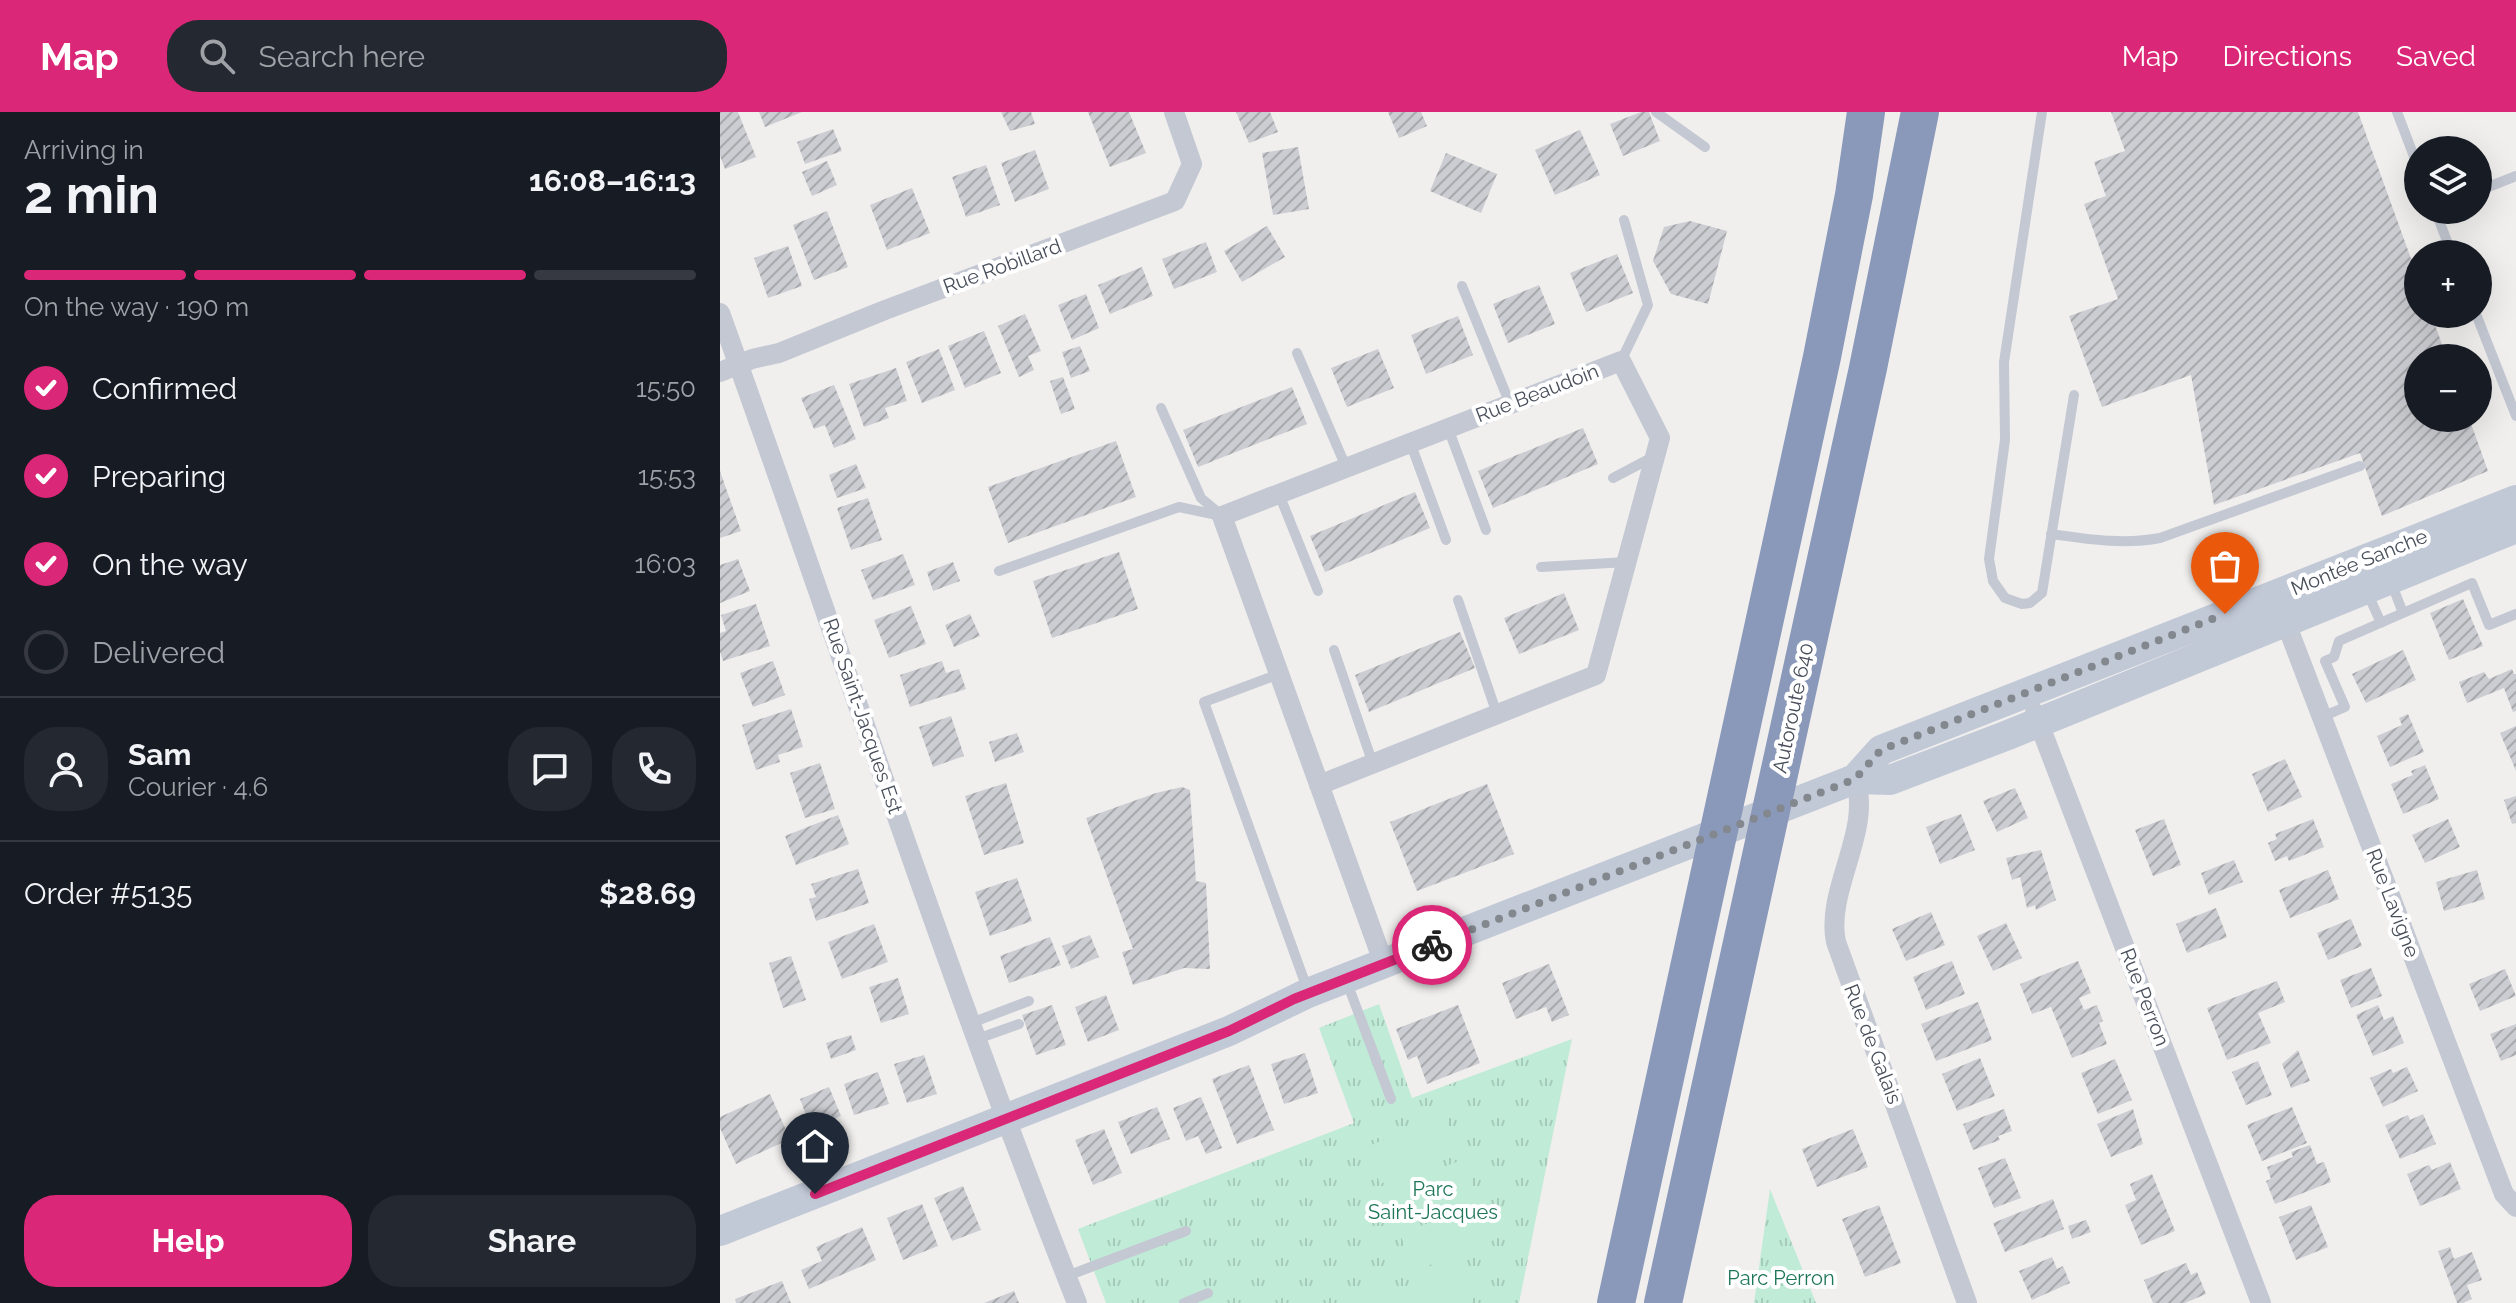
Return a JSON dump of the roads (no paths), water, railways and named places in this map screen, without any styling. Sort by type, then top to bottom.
[{"type":"highway","points":[[1616,1303],[1834,304],[1866,112]]},
{"type":"highway","name":"Autoroute 640","points":[[1663,1303],[1868,368],[1920,112]]},
{"type":"street","name":"Rue Robillard","points":[[729,368],[779,353],[1175,201],[1192,164],[1174,112]]},
{"type":"street","name":"Rue Saint-Jacques Est","points":[[720,313],[729,368],[1077,1303]]},
{"type":"street","name":"Rue Beaudoin","points":[[1222,516],[1621,361],[1660,438],[1596,675],[1319,785]]},
{"type":"street","name":"Montée Sanche","points":[[720,1231],[1229,1031],[1308,993],[1855,779],[1890,780],[2039,723],[2516,500]]},
{"type":"street","points":[[1222,516],[1384,964]]},
{"type":"street","name":"Montée Sanche","points":[[1855,779],[1881,750],[2027,691],[2281,609],[2379,585],[2516,528]]},
{"type":"street","name":"Rue Lavigne","points":[[2281,609],[2504,1194],[2516,1207]]},
{"type":"street","name":"Rue Perron","points":[[2027,691],[2261,1303]]},
{"type":"street","name":"Rue de Galais","points":[[1855,779],[1860,804],[1841,890],[1835,935],[1848,981],[1967,1303]]},
{"type":"lane","points":[[1656,112],[1705,147]]},
{"type":"lane","points":[[2042,112],[2004,362],[2005,440],[1989,559],[1993,581],[2005,598],[2022,604],[2036,600],[2042,593],[2074,395]]},
{"type":"lane","points":[[2397,112],[2406,136]]},
{"type":"lane","points":[[2492,185],[2516,176]]},
{"type":"lane","points":[[1621,361],[1648,305],[1624,220]]},
{"type":"lane","points":[[1462,286],[1510,404]]},
{"type":"lane","points":[[2481,328],[2516,416]]},
{"type":"lane","points":[[1297,353],[1346,467]]},
{"type":"lane","points":[[1161,408],[1201,498],[1222,516]]},
{"type":"lane","points":[[1448,428],[1486,530]]},
{"type":"lane","points":[[1410,442],[1446,540]]},
{"type":"lane","points":[[1613,478],[1655,456]]},
{"type":"lane","points":[[2051,534],[2109,542],[2160,538],[2360,466]]},
{"type":"lane","points":[[1279,494],[1318,591]]},
{"type":"lane","points":[[999,571],[1179,507],[1222,516]]},
{"type":"lane","points":[[1541,567],[1627,562]]},
{"type":"lane","points":[[2303,669],[2334,657],[2339,641],[2472,583],[2489,625],[2516,614]]},
{"type":"lane","points":[[2379,585],[2403,613]]},
{"type":"lane","points":[[2379,585],[2381,623]]},
{"type":"lane","points":[[1458,600],[1497,714]]},
{"type":"lane","points":[[1334,650],[1373,764]]},
{"type":"lane","points":[[2322,717],[2345,707],[2325,661]]},
{"type":"lane","points":[[1279,674],[1204,702],[1308,993]]},
{"type":"lane","points":[[1346,978],[1391,1099]]},
{"type":"lane","points":[[974,1031],[1029,1001]]},
{"type":"lane","points":[[974,1031],[1019,1024]]},
{"type":"lane","points":[[1067,1276],[1186,1231]]},
{"type":"lane","points":[[1184,1303],[1208,1293]]},
{"type":"park label","name":"Parc Saint-Jacques","points":[[1433,1200]]},
{"type":"park label","name":"Parc Perron","points":[[1781,1278]]}]
